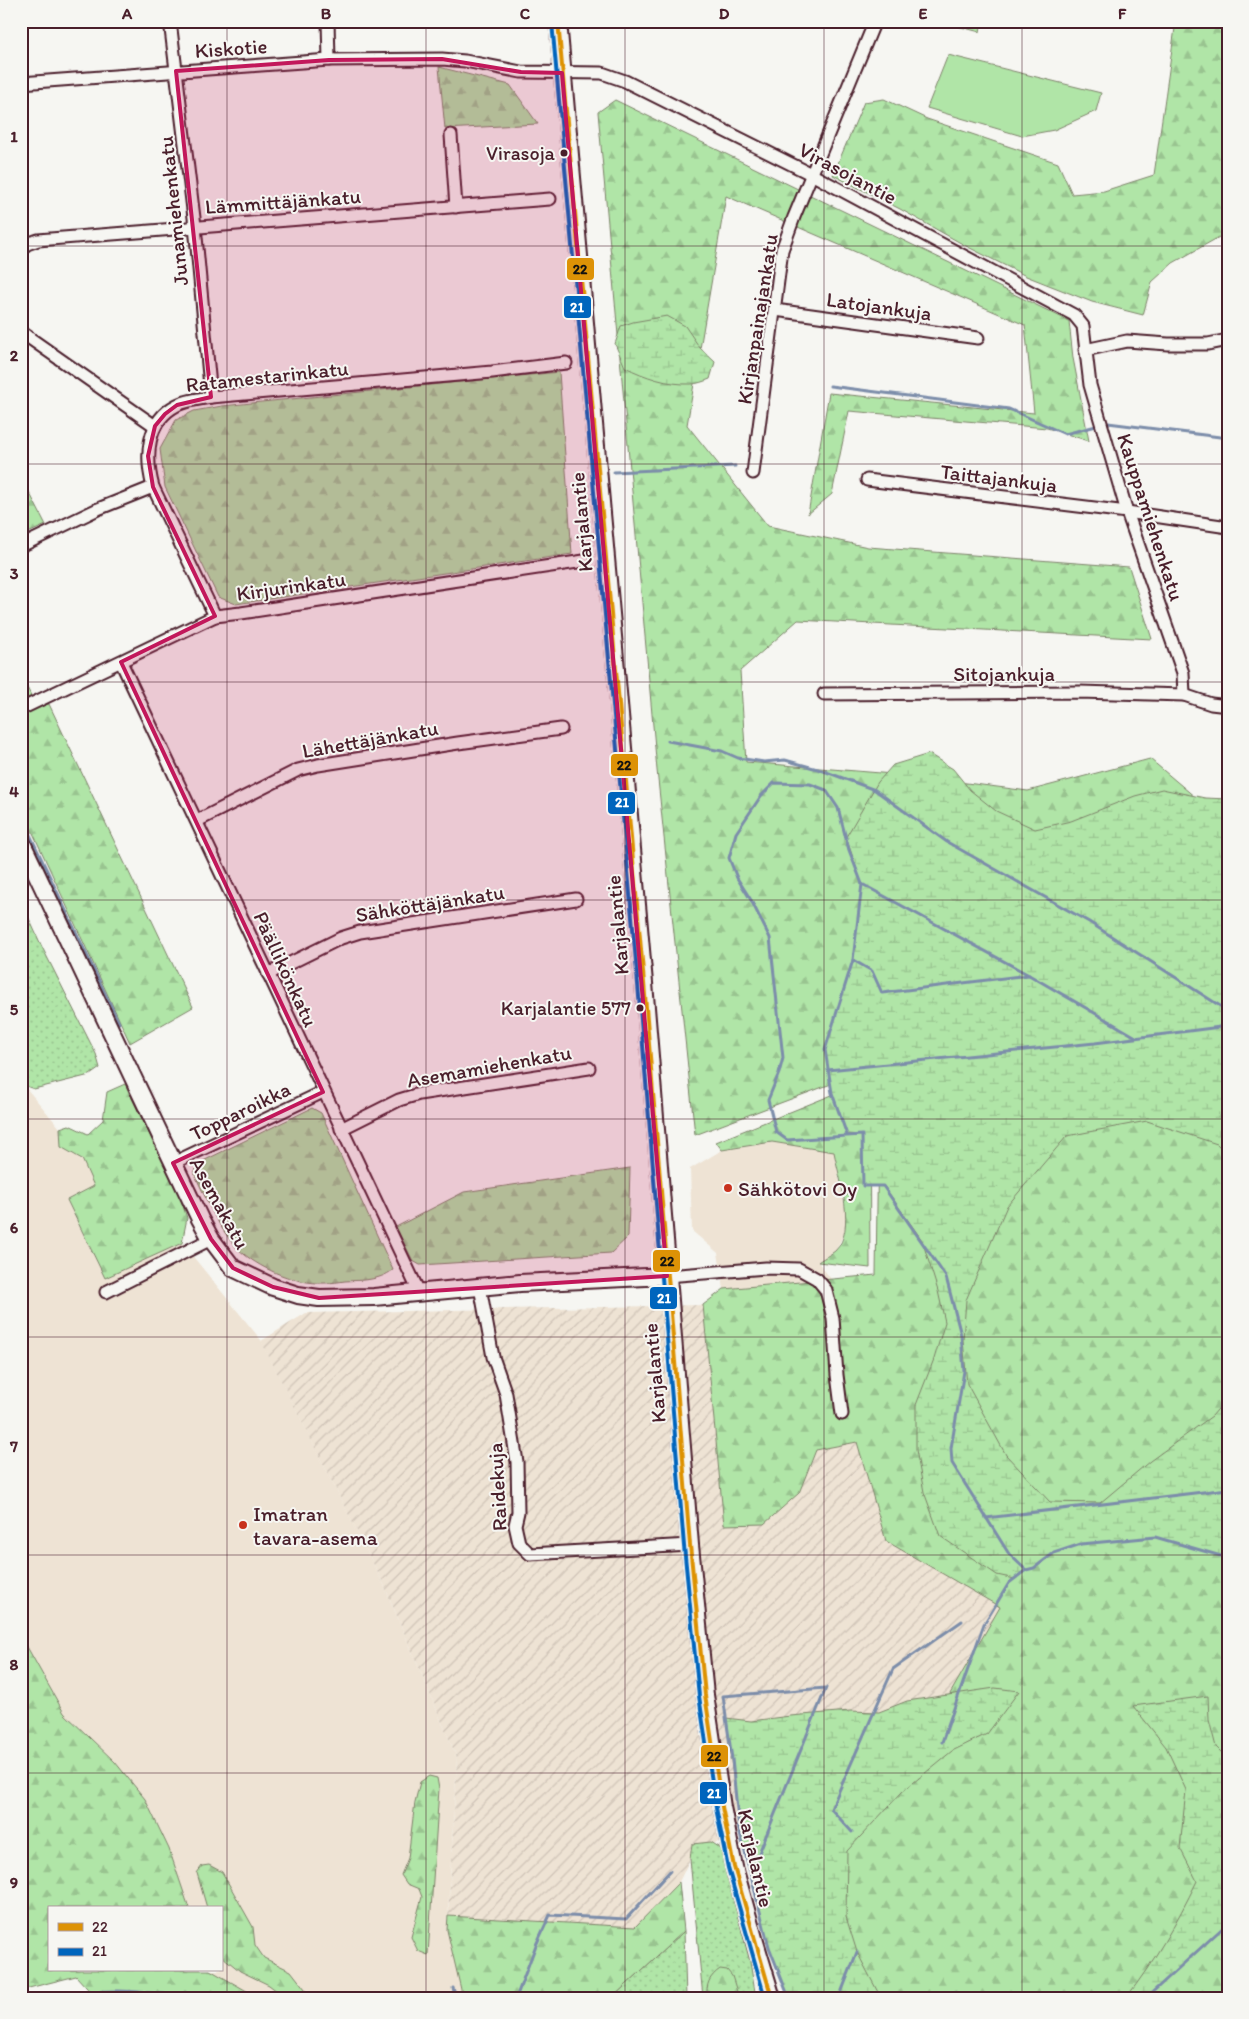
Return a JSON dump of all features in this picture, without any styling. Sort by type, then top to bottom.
[{"type":"main road","name":"Karjalantie","points":[[558,21],[644,983],[690,1545],[705,1694],[722,1806],[734,1867],[772,1998]]},
{"type":"main road","name":"Asemakatu","points":[[21,841],[211,1239],[233,1268],[273,1287],[298,1295],[342,1298],[520,1284],[667,1276]]},
{"type":"street","name":"Junamiehenkatu","points":[[170,21],[195,226],[211,397]]},
{"type":"street","points":[[328,21],[329,60]]},
{"type":"street","name":"Kirjanpainajankatu","points":[[753,474],[782,250],[874,22]]},
{"type":"street","name":"Kiskotie","points":[[21,83],[329,60],[442,59],[465,61],[521,72],[562,73]]},
{"type":"street","name":"Virasojantie","points":[[562,73],[602,72],[626,80],[812,174],[1074,315],[1083,326],[1085,350]]},
{"type":"street","points":[[451,135],[456,207]]},
{"type":"street","name":"Lämmittäjänkatu","points":[[21,249],[27,244],[38,240],[550,199]]},
{"type":"street","name":"Latojankuja","points":[[775,310],[978,338]]},
{"type":"street","points":[[21,332],[155,426],[148,456],[153,486],[215,616]]},
{"type":"street","points":[[1085,350],[1127,341],[1208,344],[1228,340]]},
{"type":"street","name":"Kauppamiehenkatu","points":[[1085,350],[1090,385],[1128,512],[1183,673],[1184,695]]},
{"type":"street","name":"Ratamestarinkatu","points":[[155,426],[177,405],[211,397],[566,364]]},
{"type":"street","name":"Taittajankuja","points":[[867,480],[1128,512],[1228,527]]},
{"type":"street","points":[[21,546],[98,509],[153,486]]},
{"type":"street","name":"Kirjurinkatu","points":[[21,709],[215,616],[241,614],[584,561]]},
{"type":"street","name":"Päällikönkatu","points":[[121,662],[419,1292]]},
{"type":"street","name":"Sitojankuja","points":[[824,694],[1023,692],[1184,695],[1211,704],[1228,706]]},
{"type":"street","name":"Lähettäjänkatu","points":[[197,821],[298,770],[318,765],[561,729]]},
{"type":"street","name":"Sähköttäjänkatu","points":[[268,974],[341,938],[360,932],[576,899]]},
{"type":"street","name":"Asemamiehenkatu","points":[[341,1129],[399,1100],[419,1094],[589,1068]]},
{"type":"street","name":"Topparoikka","points":[[174,1164],[323,1092]]},
{"type":"street","points":[[106,1292],[211,1239]]},
{"type":"street","points":[[667,1276],[766,1268],[799,1270],[817,1278],[826,1290],[833,1318],[842,1414]]},
{"type":"street","name":"Raidekuja","points":[[480,1288],[493,1357],[506,1394],[517,1462],[518,1512],[515,1525],[519,1543],[530,1554],[690,1545]]},
{"type":"highlighted area","points":[[442,59],[521,72],[562,73],[667,1276],[319,1298],[273,1287],[233,1268],[211,1239],[173,1163],[323,1092],[121,662],[215,616],[153,487],[148,456],[155,426],[165,414],[177,405],[211,397],[176,71],[329,60]]},
{"type":"shaded area","points":[[21,1082],[60,1128],[62,1147],[82,1159],[94,1186],[67,1200],[105,1278],[182,1243],[261,1340],[383,1583],[457,1758],[447,1930],[463,1998],[259,1998],[211,1972],[222,1972],[222,1906],[188,1906],[169,1849],[145,1799],[115,1762],[64,1713],[21,1636]]},
{"type":"shaded area","points":[[772,1142],[834,1152],[847,1219],[844,1233],[836,1250],[818,1262],[831,1279],[724,1289],[718,1253],[692,1231],[690,1169],[722,1150]]},
{"type":"shaded area","points":[[703,1305],[724,1525],[799,1493],[816,1450],[857,1442],[887,1541],[1000,1607],[939,1713],[751,1824],[715,1843],[692,1844],[690,1859],[679,1882],[635,1927],[448,1916],[457,1758],[383,1583],[261,1341],[306,1313]]},
{"type":"green space","points":[[958,21],[982,21],[980,32],[957,26]]},
{"type":"green space","points":[[1176,21],[1228,21],[1228,232],[1173,263],[1152,282],[1143,315],[1092,302],[1026,276],[833,175],[864,102],[884,99],[927,119],[1058,163],[1072,194],[1104,191],[1154,175]]},
{"type":"green space","points":[[948,55],[1101,93],[1096,111],[1054,130],[1022,136],[927,108]]},
{"type":"green space","points":[[439,67],[510,85],[538,124],[445,129]]},
{"type":"green space","points":[[615,100],[1069,321],[1073,358],[1089,441],[1047,428],[849,411],[832,494],[808,514],[829,393],[1034,413],[1025,325],[726,196],[687,425],[768,526],[868,547],[1129,567],[1152,639],[798,620],[740,671],[746,762],[905,775],[1028,791],[1150,759],[1202,803],[1228,805],[1228,1998],[797,1998],[774,1917],[939,1713],[1000,1607],[886,1541],[857,1442],[816,1450],[799,1493],[764,1524],[724,1525],[703,1305],[724,1289],[876,1275],[879,1066],[695,1135],[657,770],[598,112]]},
{"type":"green space","points":[[667,316],[685,326],[700,348],[715,362],[710,379],[693,384],[665,382],[625,367],[615,344],[621,326]]},
{"type":"green space","points":[[559,372],[572,554],[236,604],[218,597],[165,487],[160,449],[176,420],[194,411],[222,406]]},
{"type":"green space","points":[[21,476],[46,525],[21,536]]},
{"type":"green space","points":[[21,676],[37,707],[49,704],[193,1007],[130,1043],[21,807]]},
{"type":"green space","points":[[929,754],[953,769],[970,790],[996,811],[1035,829],[1071,821],[1135,796],[1162,789],[1205,798],[1228,799],[1228,1155],[1217,1144],[1147,1121],[1067,1136],[1007,1206],[966,1300],[963,1340],[967,1384],[1006,1455],[1050,1502],[1100,1503],[1150,1461],[1212,1416],[1228,1397],[1228,1558],[1155,1537],[1081,1544],[1054,1553],[1015,1579],[997,1575],[940,1536],[924,1492],[916,1450],[916,1405],[934,1359],[945,1322],[938,1291],[922,1240],[884,1186],[863,1186],[862,1135],[846,1134],[832,1093],[825,1050],[853,960],[862,884],[846,837],[878,782],[893,765]]},
{"type":"green space","points":[[21,901],[96,1054],[100,1068],[90,1075],[34,1089],[23,1085],[21,1082]]},
{"type":"green space","points":[[869,1080],[870,1268],[818,1262],[835,1251],[841,1242],[845,1230],[845,1203],[834,1152],[772,1142],[722,1150],[716,1142]]},
{"type":"green space","points":[[125,1084],[180,1197],[187,1218],[182,1243],[105,1278],[67,1200],[94,1186],[82,1159],[61,1147],[60,1128],[69,1125],[88,1134],[103,1120],[107,1092]]},
{"type":"green space","points":[[312,1108],[321,1113],[393,1270],[387,1274],[364,1280],[317,1283],[286,1277],[265,1268],[238,1249],[225,1233],[215,1217],[194,1173],[199,1163]]},
{"type":"green space","points":[[630,1168],[628,1237],[611,1253],[420,1265],[413,1261],[396,1227],[464,1192]]},
{"type":"green space","points":[[21,1636],[64,1713],[115,1762],[145,1799],[169,1849],[188,1906],[48,1906],[48,1972],[214,1972],[259,1998],[96,1998],[76,1976],[21,1990]]},
{"type":"green space","points":[[995,1688],[1019,1691],[987,1734],[952,1751],[902,1792],[847,1851],[846,1917],[857,1952],[881,1998],[789,1998],[769,1947],[739,1829],[726,1718],[751,1721],[850,1711],[879,1712],[907,1701]]},
{"type":"green space","points":[[1208,1696],[1209,1720],[1216,1747],[1228,1759],[1228,1923],[1146,1998],[1126,1998],[1165,1941],[1197,1881],[1180,1848],[1186,1790],[1166,1747],[1133,1706]]},
{"type":"green space","points":[[429,1776],[437,1778],[439,1789],[428,1955],[418,1951],[411,1937],[422,1897],[419,1889],[407,1884],[401,1875],[408,1858],[415,1802],[420,1782]]},
{"type":"green space","points":[[711,1842],[719,1847],[721,1851],[750,1962],[756,1998],[703,1998],[690,1859],[692,1844]]},
{"type":"green space","points":[[209,1865],[222,1872],[253,1927],[255,1945],[264,1958],[291,1971],[312,1998],[286,1998],[269,1985],[240,1971],[223,1957],[222,1906],[206,1906],[197,1873],[202,1866]]},
{"type":"green space","points":[[679,1882],[684,1931],[612,1998],[463,1998],[447,1930],[448,1916],[635,1927]]},
{"type":"green space","points":[[684,1931],[686,1998],[612,1998]]},
{"type":"green space","points":[[720,1969],[727,1970],[732,1976],[739,1998],[707,1998],[709,1981]]},
{"type":"waterway","points":[[830,386],[1009,409],[1065,434],[1108,423],[1228,438]]},
{"type":"waterway","points":[[614,472],[735,466]]},
{"type":"waterway","points":[[668,741],[722,751],[738,758],[764,762],[785,760],[821,770],[875,790],[947,842],[1089,922],[1228,1011]]},
{"type":"waterway","points":[[847,1135],[832,1093],[825,1050],[853,960],[862,884],[849,850],[838,808],[826,790],[810,784],[774,783],[761,796],[736,833],[729,858],[737,878],[751,900],[770,938],[783,1058],[768,1100],[776,1132],[787,1140],[862,1135],[863,1186],[883,1186],[946,1277],[961,1335],[964,1371],[951,1448],[952,1463],[1009,1554],[1026,1570]]},
{"type":"waterway","points":[[21,816],[119,1023]]},
{"type":"waterway","points":[[862,884],[1029,975],[1136,1037]]},
{"type":"waterway","points":[[853,960],[872,971],[882,993],[1029,975]]},
{"type":"waterway","points":[[828,1070],[1095,1043],[1228,1026]]},
{"type":"waterway","points":[[986,1518],[1228,1489]]},
{"type":"waterway","points":[[942,1742],[984,1624],[1009,1583],[1026,1570],[1034,1568],[1054,1553],[1081,1544],[1155,1537],[1228,1558]]},
{"type":"waterway","points":[[852,1832],[831,1809],[893,1669],[962,1621]]},
{"type":"waterway","points":[[759,1853],[826,1688],[723,1696],[739,1829],[769,1947],[789,1998]]},
{"type":"waterway","points":[[516,1998],[536,1945],[550,1915],[626,1919],[670,1871]]},
{"type":"waterway","points":[[1146,1998],[1228,1923]]},
{"type":"waterway","points":[[839,1998],[857,1952]]},
{"type":"waterway","points":[[453,1988],[456,1998]]},
{"type":"waterway","points":[[54,1998],[72,1994],[109,1991],[147,1992],[202,1998]]},
{"type":"transit line","name":"22","points":[[558,21],[644,983],[690,1545],[705,1695],[722,1807],[734,1867],[772,1998]]},
{"type":"transit line","name":"21","points":[[552,22],[638,984],[684,1546],[699,1696],[716,1808],[728,1868],[765,1998]]},
{"type":"place","name":"Virasoja","points":[[564,153]]},
{"type":"place","name":"Karjalantie 577","points":[[640,1008]]},
{"type":"place","name":"Sähkötovi Oy","points":[[728,1188]]},
{"type":"place","name":"Imatran tavara-asema","points":[[243,1525]]}]
